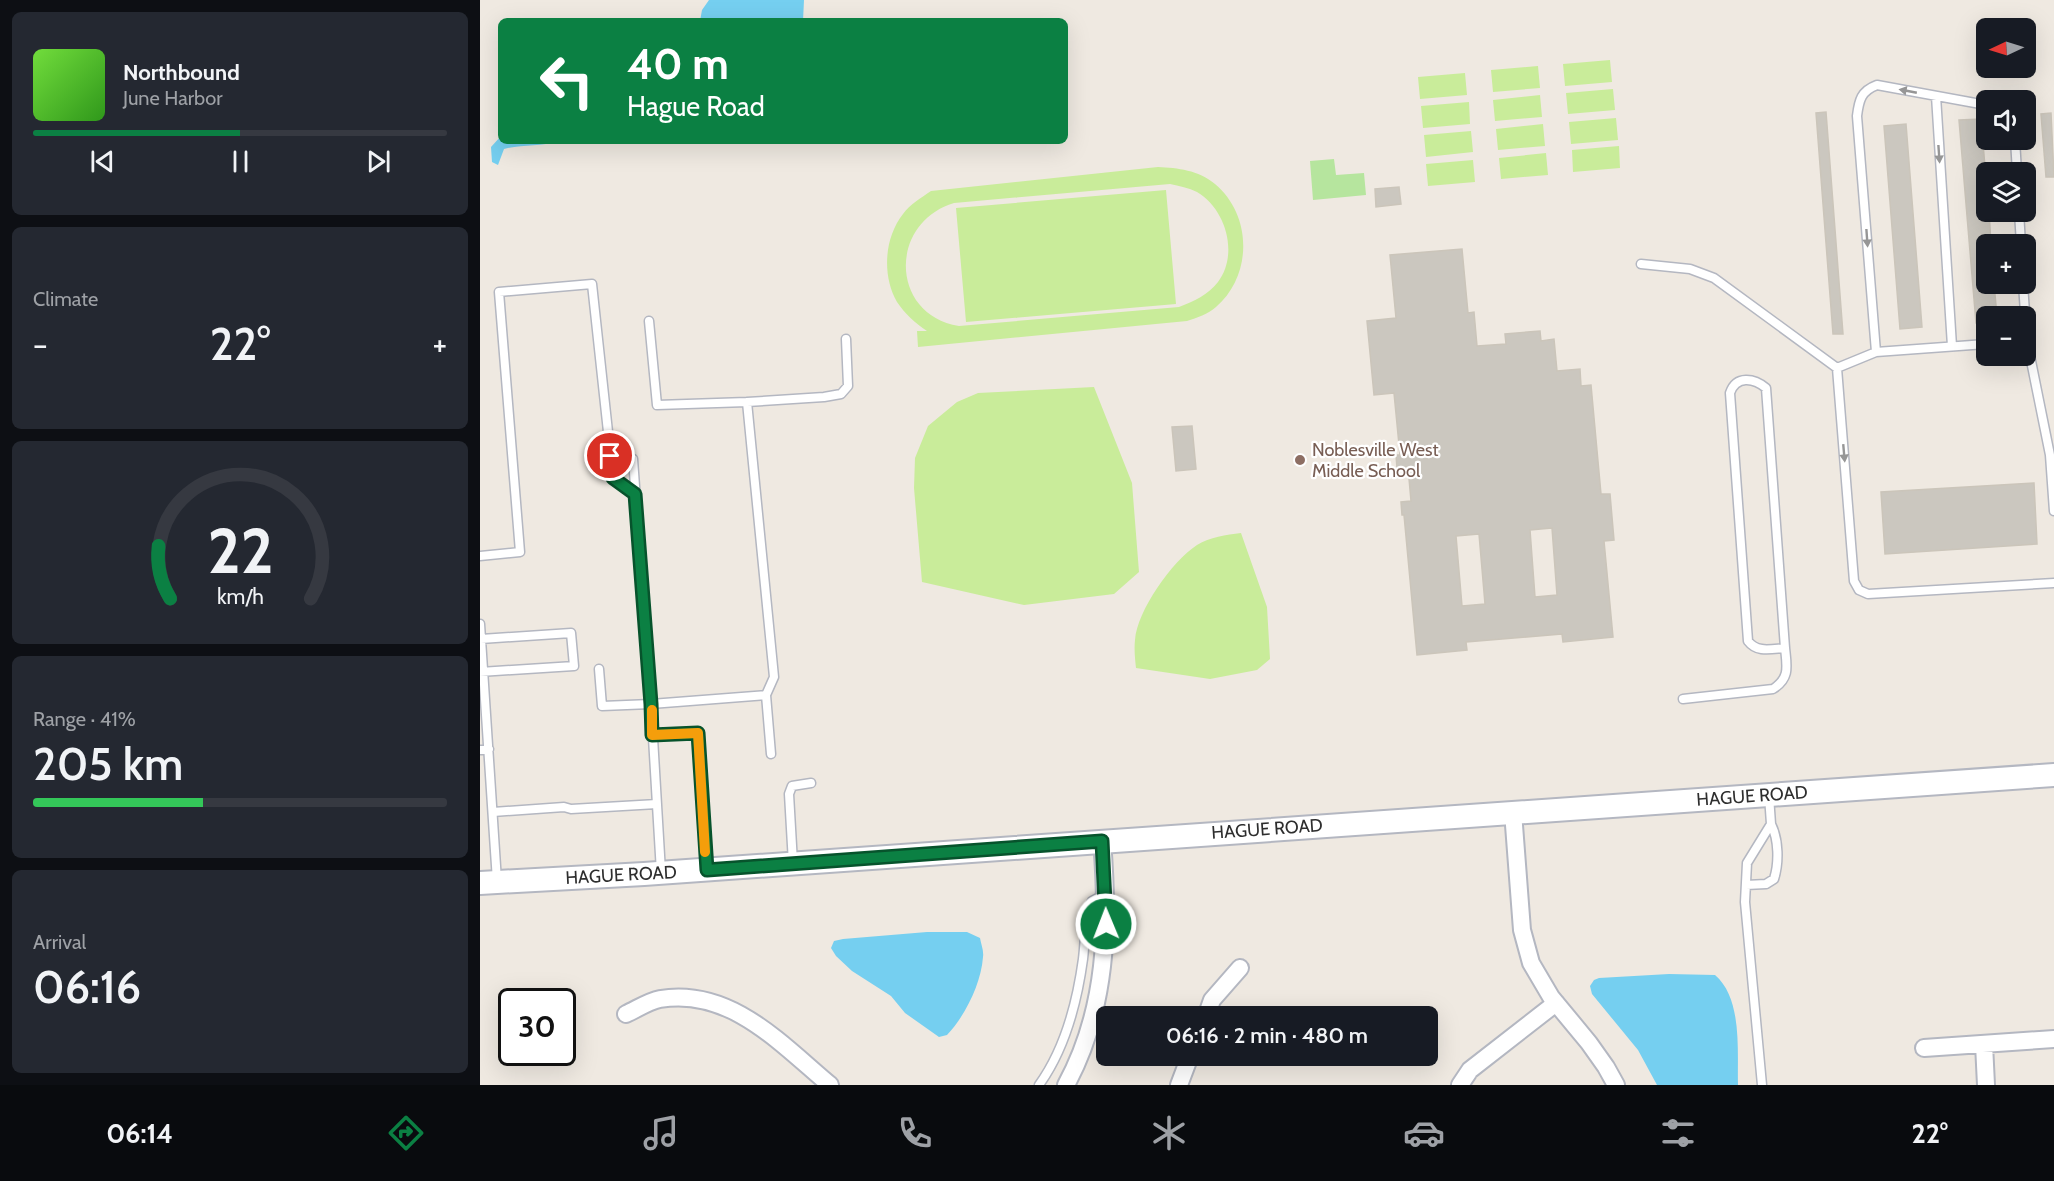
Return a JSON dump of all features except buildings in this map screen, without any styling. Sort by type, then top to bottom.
[{"type":"main road","name":"HAGUE ROAD","points":[[489,882],[707,870],[2054,775]]},
{"type":"street","points":[[1513,812],[1525,946],[1540,978],[1556,1004],[1600,1059],[1616,1085]]},
{"type":"street","points":[[1066,1085],[1082,1052],[1100,986],[1105,952],[1106,894],[1102,841]]},
{"type":"street","points":[[1210,1006],[1212,1000],[1240,968]]},
{"type":"street","points":[[626,1014],[658,1000],[680,998],[715,1003],[746,1016],[830,1085]]},
{"type":"street","points":[[1460,1085],[1470,1070],[1556,1004]]},
{"type":"street","points":[[1924,1048],[2054,1039]]},
{"type":"street","points":[[1983,1044],[1986,1085]]},
{"type":"street","points":[[1179,1085],[1186,1066]]},
{"type":"lane","points":[[1876,352],[1857,117],[1859,101],[1866,90],[1877,85],[1976,103]]},
{"type":"lane","points":[[1935,96],[1952,346]]},
{"type":"lane","points":[[1641,264],[1690,269],[1714,278],[1837,368],[1854,581],[1859,590],[1868,594],[2054,584]]},
{"type":"lane","points":[[480,556],[520,552],[499,292],[592,284],[613,478],[635,494]]},
{"type":"lane","points":[[649,321],[657,405],[747,402],[841,394],[848,386],[846,339]]},
{"type":"lane","points":[[1837,368],[1876,352],[1976,345]]},
{"type":"lane","points":[[2031,366],[2050,455],[2054,512]]},
{"type":"lane","points":[[1683,699],[1773,689],[1782,683],[1787,669],[1766,388],[1760,382],[1748,379],[1738,381],[1730,393],[1748,641],[1753,647],[1763,650],[1785,648]]},
{"type":"lane","points":[[747,402],[774,677],[766,695],[771,754]]},
{"type":"lane","points":[[633,459],[661,873]]},
{"type":"lane","points":[[480,624],[485,750],[493,812],[489,882]]},
{"type":"lane","points":[[481,639],[571,633],[574,666],[482,672]]},
{"type":"lane","points":[[599,669],[602,706],[766,695]]},
{"type":"lane","points":[[652,735],[698,733],[707,870]]},
{"type":"lane","points":[[793,863],[789,794],[792,786],[811,783]]},
{"type":"lane","points":[[1746,885],[1766,884],[1774,879],[1778,867],[1769,795]]},
{"type":"lane","points":[[493,812],[657,804]]},
{"type":"lane","points":[[1762,1085],[1745,902],[1747,863],[1771,824]]},
{"type":"lane","points":[[1039,1085],[1049,1071],[1064,1040],[1078,988],[1089,909],[1092,901],[1106,894]]},
{"type":"green space","points":[[1610,60],[1612,82],[1565,86],[1563,64]]},
{"type":"green space","points":[[1538,66],[1540,88],[1493,92],[1491,70]]},
{"type":"green space","points":[[1465,73],[1467,95],[1420,99],[1418,77]]},
{"type":"green space","points":[[1613,89],[1615,110],[1568,114],[1566,93]]},
{"type":"green space","points":[[1540,95],[1542,117],[1495,121],[1493,100]]},
{"type":"green space","points":[[1469,102],[1470,124],[1423,128],[1421,106]]},
{"type":"green space","points":[[1616,118],[1618,140],[1571,144],[1569,122]]},
{"type":"green space","points":[[1543,124],[1545,146],[1498,150],[1496,129]]},
{"type":"green space","points":[[1471,131],[1473,152],[1426,157],[1424,135]]},
{"type":"green space","points":[[1619,146],[1620,168],[1573,172],[1572,150]]},
{"type":"green space","points":[[1546,153],[1548,175],[1501,179],[1499,158]]},
{"type":"green space","points":[[1334,159],[1336,175],[1364,173],[1366,195],[1313,200],[1310,161]]},
{"type":"green space","points":[[1473,160],[1475,182],[1428,186],[1426,164]]},
{"type":"green space","points":[[1158,167],[1188,171],[1215,184],[1227,197],[1236,212],[1241,228],[1242,262],[1237,279],[1228,294],[1216,307],[1202,316],[1187,321],[918,347],[917,331],[927,331],[910,318],[897,302],[889,281],[887,257],[892,234],[903,214],[912,204],[931,191]],"holes":[[[1170,184],[1197,192],[1207,200],[1222,221],[1228,246],[1228,259],[1224,271],[1214,287],[1195,300],[1179,307],[959,326],[936,318],[920,305],[910,288],[906,268],[908,248],[917,229],[932,214],[954,203]]]},
{"type":"green space","points":[[1166,190],[1176,304],[966,322],[956,208]]},
{"type":"green space","points":[[1094,387],[1132,483],[1139,572],[1114,594],[1024,605],[922,582],[914,488],[915,458],[928,426],[957,402],[978,393]]},
{"type":"green space","points":[[1241,533],[1267,607],[1270,659],[1257,670],[1210,679],[1136,668],[1137,628],[1149,601],[1167,574],[1187,552],[1202,542]]},
{"type":"water","points":[[709,0],[804,0],[803,18],[701,18],[702,10]]},
{"type":"water","points":[[498,139],[498,144],[545,144],[504,149],[498,165],[492,162],[491,147]]},
{"type":"water","points":[[927,932],[967,932],[980,938],[983,952],[979,978],[966,1009],[947,1035],[939,1037],[905,1013],[891,996],[852,971],[831,948],[834,941],[843,939]]},
{"type":"water","points":[[1669,974],[1715,975],[1724,985],[1730,998],[1737,1027],[1738,1085],[1657,1085],[1638,1050],[1592,994],[1590,986],[1594,980],[1599,978]]},
{"type":"slow traffic","points":[[652,710],[652,735],[698,733],[705,852]]},
{"type":"place","name":"Noblesville West Middle School","points":[[1300,460]]},
{"type":"route","points":[[610,456],[613,478],[635,494],[652,735],[698,733],[707,870],[1102,841],[1106,924]]}]
